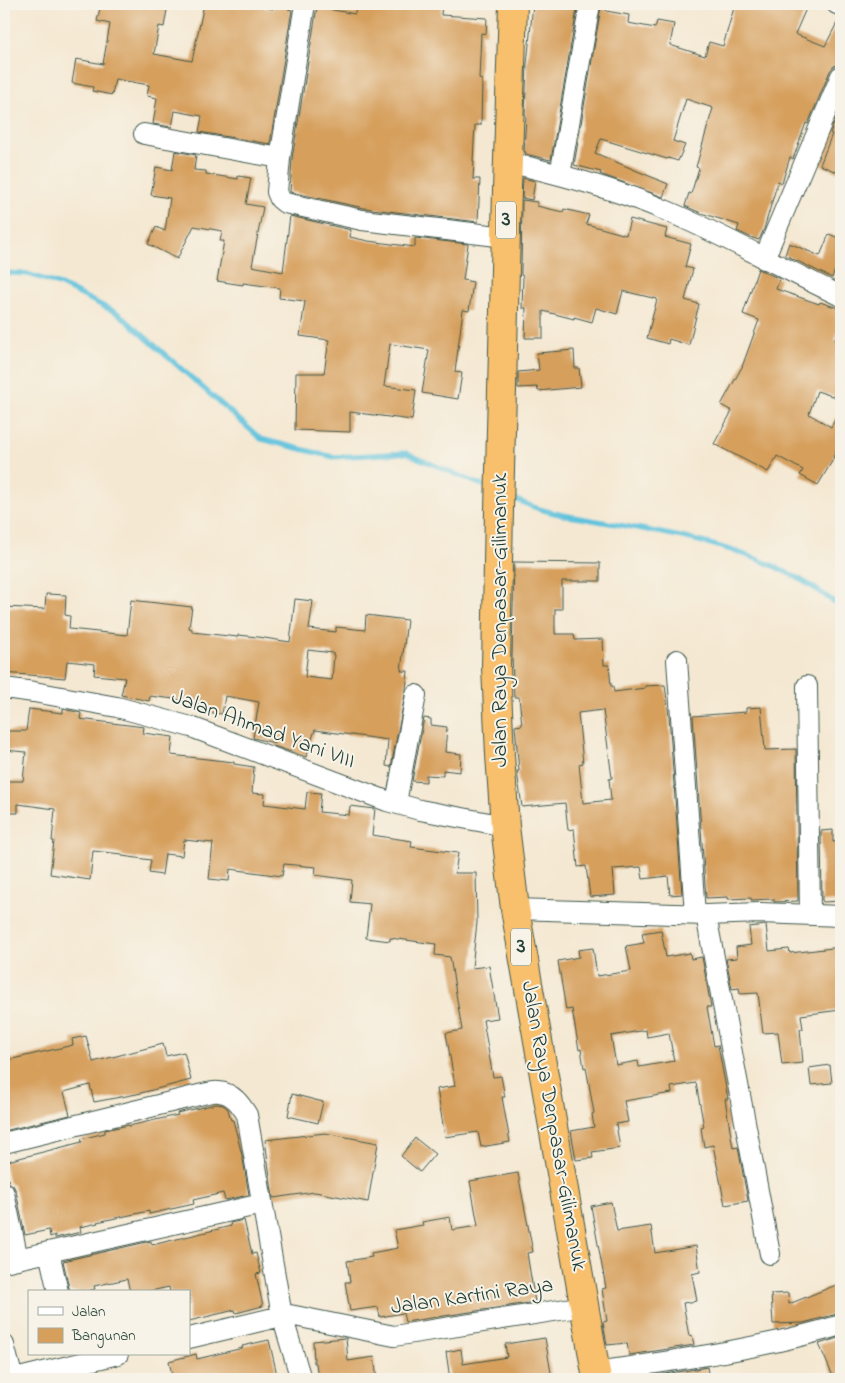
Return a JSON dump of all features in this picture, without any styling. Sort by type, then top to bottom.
[{"type":"highway","name":"Jalan Raya Denpasar-Gilimanuk","points":[[513,4],[496,667],[500,755],[505,826],[515,909],[597,1376]]},
{"type":"street","points":[[305,4],[280,158],[277,192],[280,199],[285,203],[362,220],[506,237]]},
{"type":"street","points":[[560,175],[590,4]]},
{"type":"street","points":[[837,4],[841,6]]},
{"type":"street","points":[[764,258],[841,76]]},
{"type":"street","points":[[144,134],[280,158]]},
{"type":"street","points":[[508,162],[618,192],[667,211],[841,296]]},
{"type":"street","points":[[677,660],[701,914],[770,1254]]},
{"type":"street","points":[[807,686],[810,915]]},
{"type":"street","name":"Jalan Ahmad Yani VIII","points":[[4,688],[117,707],[192,727],[396,803],[445,815],[505,826]]},
{"type":"street","points":[[396,803],[416,696]]},
{"type":"street","points":[[515,909],[841,916]]},
{"type":"street","points":[[4,1143],[193,1096],[220,1092],[231,1096],[241,1105],[247,1116],[282,1316],[301,1379]]},
{"type":"street","points":[[4,1193],[11,1261],[262,1204]]},
{"type":"street","points":[[49,1252],[58,1290]]},
{"type":"street","name":"Jalan Kartini Raya","points":[[190,1338],[282,1316],[300,1317],[394,1336],[585,1306]]},
{"type":"street","points":[[597,1376],[738,1350],[841,1325]]},
{"type":"street","points":[[4,1345],[14,1379],[110,1356]]},
{"type":"building","points":[[101,4],[168,4],[164,27],[159,26],[154,54],[192,61],[204,4],[246,4],[273,9],[274,4],[289,4],[288,9],[292,10],[270,144],[199,132],[202,116],[175,111],[172,127],[153,124],[157,98],[147,96],[149,85],[115,79],[112,95],[92,91],[93,87],[72,83],[76,59],[103,64],[110,24],[97,21]]},
{"type":"building","points":[[356,4],[442,4],[441,15],[487,18],[486,34],[481,33],[479,79],[482,80],[481,125],[475,125],[473,161],[473,179],[480,179],[478,222],[364,208],[290,192],[292,159],[317,7],[355,14]]},
{"type":"building","points":[[533,4],[578,4],[551,160],[525,154],[526,152],[524,152],[527,64]]},
{"type":"building","points":[[735,4],[808,4],[795,34],[825,46],[841,17],[841,64],[834,66],[830,71],[808,124],[806,123],[793,159],[790,157],[782,183],[778,181],[759,240],[737,231],[739,225],[685,206],[699,168],[696,167],[713,108],[686,99],[673,141],[685,145],[678,161],[601,139],[595,153],[668,184],[663,197],[600,174],[601,172],[574,165],[601,7],[607,8],[606,11],[629,15],[628,23],[655,28],[657,21],[674,24],[670,45],[705,56],[709,42],[723,46]]},
{"type":"building","points":[[841,106],[841,174],[820,165]]},
{"type":"building","points":[[175,151],[196,155],[194,170],[206,171],[206,174],[238,179],[238,176],[251,178],[246,204],[263,207],[252,266],[283,272],[290,216],[351,230],[350,237],[368,241],[415,247],[415,238],[468,244],[463,280],[473,282],[469,311],[463,310],[455,372],[462,373],[458,399],[422,393],[429,350],[390,344],[384,386],[416,390],[412,420],[350,412],[350,432],[295,430],[296,373],[324,373],[329,340],[300,336],[305,301],[279,298],[280,288],[217,281],[224,241],[220,241],[222,231],[194,226],[177,259],[148,244],[156,227],[165,231],[170,198],[151,195],[156,167],[172,170]]},
{"type":"building","points":[[523,178],[535,181],[532,200],[522,198]]},
{"type":"building","points":[[522,200],[537,202],[537,206],[563,212],[564,209],[589,215],[586,224],[626,235],[630,219],[667,229],[665,237],[691,244],[685,267],[693,269],[685,300],[699,304],[689,345],[669,339],[668,344],[647,338],[657,299],[623,291],[617,314],[596,308],[592,322],[543,311],[543,338],[525,338],[526,308],[522,308],[523,276],[521,275]]},
{"type":"building","points":[[829,234],[841,239],[841,254],[832,278],[785,255],[789,243],[820,256]]},
{"type":"building","points":[[758,269],[780,279],[776,289],[819,304],[820,302],[841,309],[841,323],[835,340],[841,342],[841,399],[817,391],[809,414],[831,427],[841,408],[841,442],[818,485],[800,475],[803,470],[777,456],[768,472],[714,444],[732,411],[721,405],[742,367],[759,320],[743,314]]},
{"type":"building","points":[[574,350],[575,368],[579,368],[581,387],[538,391],[537,387],[518,388],[518,372],[539,370],[537,353]]},
{"type":"building","points":[[514,562],[600,563],[600,581],[562,581],[562,609],[555,609],[555,634],[574,634],[575,640],[603,639],[604,665],[609,665],[611,686],[613,686],[614,692],[645,688],[645,686],[665,685],[682,894],[670,895],[668,876],[643,879],[641,867],[613,869],[615,895],[590,897],[586,866],[578,867],[574,829],[568,830],[565,803],[522,807],[517,771],[519,771],[515,726],[522,725],[519,697],[514,697],[512,658]],"holes":[[[603,710],[612,778],[609,779],[611,800],[583,803],[579,764],[583,763],[578,713]]]},
{"type":"building","points":[[46,594],[66,595],[65,615],[70,616],[69,629],[127,635],[131,600],[192,607],[189,628],[192,629],[192,632],[238,637],[238,635],[258,637],[290,642],[295,599],[313,601],[309,629],[336,632],[336,627],[365,630],[366,615],[407,620],[401,671],[408,671],[406,690],[391,767],[386,766],[388,740],[315,730],[306,757],[274,746],[275,743],[253,738],[259,702],[225,696],[222,714],[197,711],[198,702],[150,696],[149,701],[121,695],[125,678],[94,675],[95,664],[67,661],[65,678],[4,673],[4,607],[45,609]],"holes":[[[308,650],[333,653],[332,680],[305,677]]]},
{"type":"building","points":[[761,707],[765,750],[796,749],[798,901],[774,902],[774,899],[706,898],[693,716],[746,712],[746,708]]},
{"type":"building","points":[[29,709],[63,713],[63,709],[81,713],[80,719],[144,727],[143,733],[173,737],[171,755],[234,762],[234,764],[254,767],[252,793],[265,794],[264,804],[305,809],[307,792],[321,793],[319,812],[349,815],[350,806],[375,809],[372,835],[412,841],[411,847],[458,853],[455,873],[476,873],[477,922],[472,968],[489,966],[498,1018],[483,1020],[493,1077],[501,1076],[505,1097],[502,1097],[510,1142],[481,1147],[478,1132],[445,1137],[437,1089],[455,1086],[446,1033],[462,1030],[450,957],[435,955],[436,944],[390,938],[390,941],[366,938],[370,904],[350,902],[352,880],[315,875],[316,867],[284,864],[282,876],[230,869],[229,881],[209,879],[213,843],[184,840],[182,856],[165,854],[162,875],[149,873],[151,860],[93,851],[90,880],[50,874],[55,809],[18,804],[18,813],[4,813],[4,781],[23,781],[26,752],[4,750],[4,731],[26,731]]},
{"type":"building","points":[[424,718],[431,719],[431,725],[447,727],[445,752],[461,754],[460,772],[443,770],[443,776],[426,775],[426,782],[412,781]]},
{"type":"building","points":[[833,830],[833,842],[841,841],[841,862],[838,862],[840,901],[823,902],[821,831]]},
{"type":"building","points":[[766,925],[769,951],[789,949],[790,953],[841,947],[841,1010],[801,1015],[803,1029],[800,1029],[803,1063],[782,1065],[778,1032],[763,1033],[758,993],[740,994],[739,988],[732,989],[726,959],[737,958],[736,947],[751,945],[749,927]]},
{"type":"building","points":[[661,930],[666,957],[690,953],[691,959],[702,957],[711,1007],[707,1007],[714,1046],[718,1045],[728,1099],[725,1099],[733,1148],[738,1147],[748,1201],[725,1205],[713,1145],[704,1147],[701,1128],[704,1127],[696,1083],[671,1087],[672,1093],[624,1101],[628,1122],[616,1124],[620,1148],[592,1152],[593,1158],[576,1160],[571,1131],[594,1127],[592,1114],[594,1113],[586,1067],[584,1068],[581,1049],[579,1050],[572,1009],[566,1010],[558,961],[579,957],[578,950],[593,948],[597,976],[631,971],[626,946],[644,943],[642,933]],"holes":[[[646,1030],[647,1037],[669,1033],[674,1061],[639,1067],[638,1061],[616,1065],[611,1036]]]},
{"type":"building","points":[[86,1036],[93,1062],[163,1044],[166,1056],[184,1052],[191,1080],[137,1094],[94,1102],[90,1085],[64,1092],[70,1115],[4,1131],[4,1061],[73,1045],[72,1039]]},
{"type":"building","points":[[830,1065],[832,1083],[811,1085],[809,1068]]},
{"type":"building","points":[[292,1094],[323,1102],[318,1123],[288,1116]]},
{"type":"building","points":[[216,1104],[223,1105],[228,1109],[231,1120],[233,1120],[243,1159],[249,1195],[225,1200],[223,1193],[193,1200],[194,1204],[149,1214],[149,1211],[97,1222],[80,1227],[81,1232],[55,1238],[55,1235],[50,1237],[49,1230],[25,1235],[16,1191],[13,1185],[9,1183],[4,1162],[82,1142],[81,1139],[105,1133],[105,1130],[178,1115],[177,1113]]},
{"type":"building","points":[[325,1133],[378,1143],[368,1202],[315,1192],[273,1198],[265,1140]]},
{"type":"building","points":[[415,1138],[435,1154],[420,1172],[401,1156]]},
{"type":"building","points":[[518,1173],[533,1252],[527,1253],[535,1302],[405,1322],[403,1313],[380,1317],[378,1307],[350,1311],[345,1282],[350,1282],[347,1261],[372,1257],[371,1253],[398,1248],[394,1230],[423,1225],[422,1222],[450,1217],[452,1230],[478,1226],[470,1181]]},
{"type":"building","points":[[611,1202],[617,1231],[651,1226],[655,1253],[696,1246],[700,1272],[692,1274],[697,1301],[683,1303],[689,1336],[692,1335],[694,1345],[629,1355],[627,1343],[607,1345],[603,1322],[607,1321],[602,1289],[606,1288],[591,1206]]},
{"type":"building","points":[[244,1220],[252,1254],[256,1253],[261,1273],[256,1274],[263,1306],[236,1313],[235,1310],[190,1321],[190,1290],[170,1290],[169,1287],[155,1290],[130,1290],[127,1279],[94,1286],[95,1289],[92,1290],[70,1290],[63,1261],[151,1241],[152,1245],[231,1226],[230,1223]]},
{"type":"building","points":[[841,1283],[841,1313],[803,1323],[773,1324],[771,1294],[788,1293],[789,1304]]},
{"type":"building","points":[[841,1337],[841,1379],[834,1379],[819,1344]]},
{"type":"building","points":[[346,1338],[348,1361],[374,1357],[377,1379],[318,1379],[316,1363],[314,1363],[313,1341]]},
{"type":"building","points":[[545,1338],[552,1379],[450,1379],[446,1352],[461,1349],[463,1364],[507,1357],[505,1344]]},
{"type":"building","points":[[269,1340],[278,1379],[173,1379],[169,1361],[196,1354],[197,1359],[243,1348],[242,1346]]},
{"type":"building","points":[[707,1367],[709,1379],[633,1379],[690,1370]]},
{"type":"waterway","points":[[4,273],[28,274],[61,285],[119,314],[261,439],[333,457],[406,453],[491,489]]},
{"type":"waterway","points":[[508,496],[530,506],[550,512],[666,534],[728,549],[788,573],[815,589],[841,608]]}]
